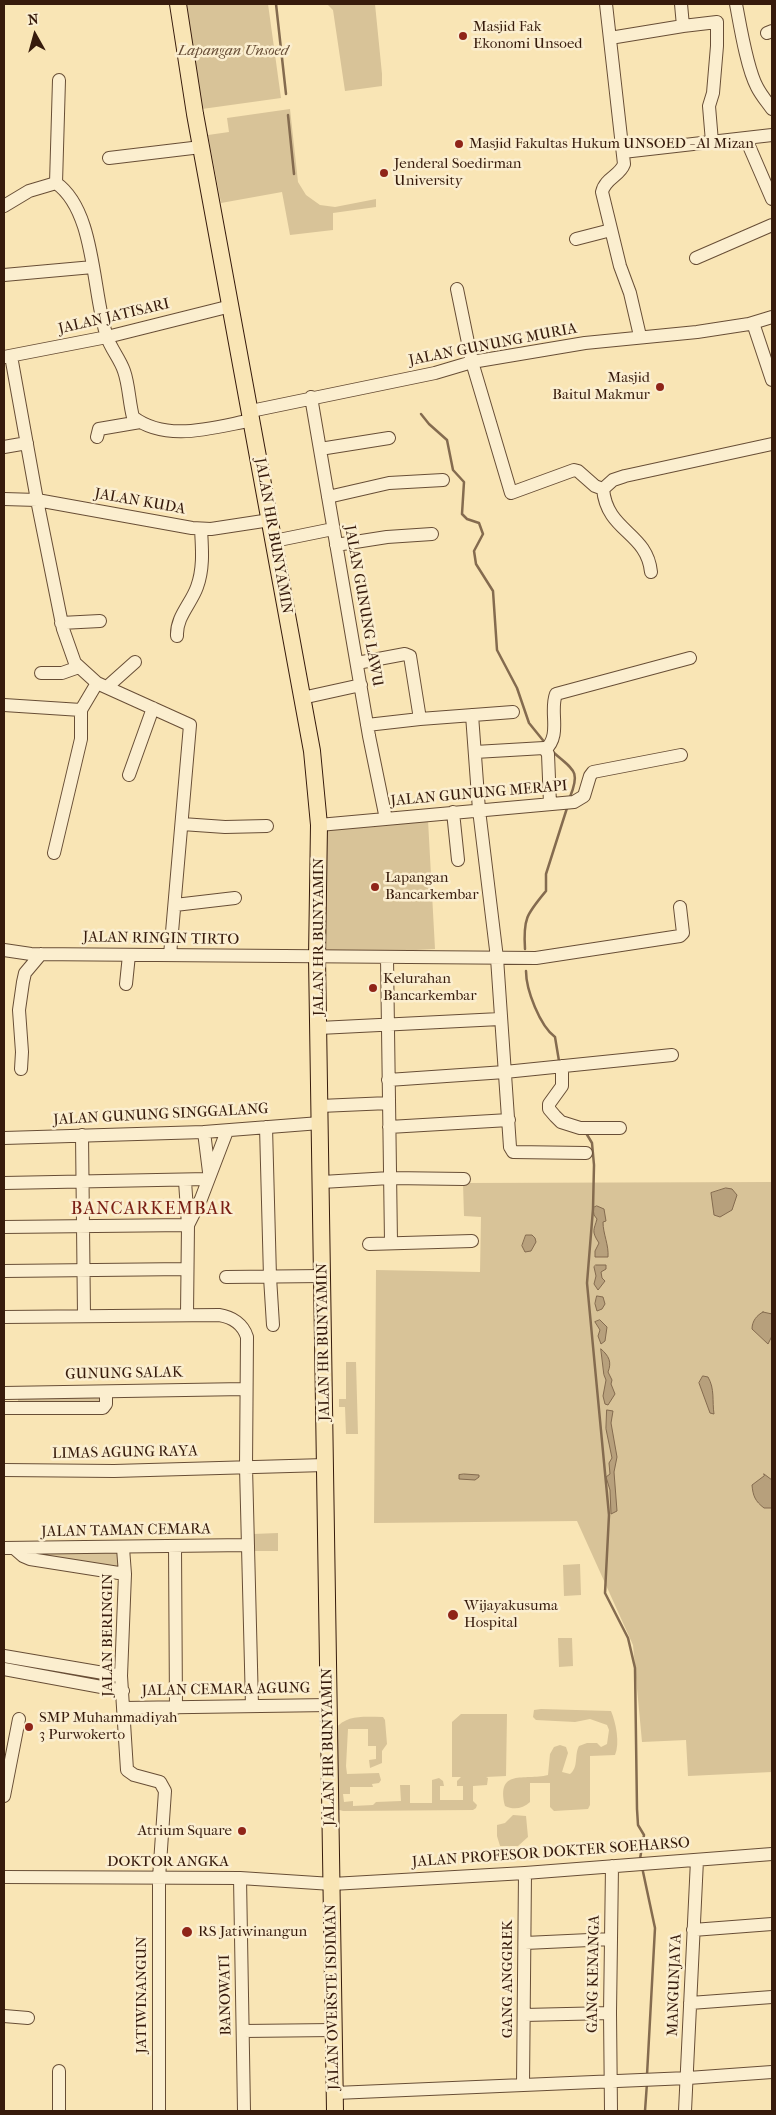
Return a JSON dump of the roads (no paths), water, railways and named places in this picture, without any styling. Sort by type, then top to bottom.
[{"type":"main road","name":"JALAN HR BUNYAMIN","points":[[178,4],[202,147],[312,752],[319,826],[317,957],[332,1884]]},
{"type":"main road","name":"JALAN OVERSTE ISDIMAN","points":[[332,1884],[334,2111]]},
{"type":"street","points":[[606,4],[623,152],[623,167],[605,182],[602,192],[622,274],[630,293],[640,336]]},
{"type":"street","points":[[681,4],[683,26]]},
{"type":"street","points":[[736,4],[741,34],[756,86],[772,109]]},
{"type":"street","points":[[610,38],[715,21],[718,25],[713,93],[709,106],[712,142]]},
{"type":"street","points":[[56,183],[59,80]]},
{"type":"street","points":[[623,152],[772,135]]},
{"type":"street","points":[[746,139],[772,199]]},
{"type":"street","points":[[109,158],[202,147]]},
{"type":"street","points":[[4,206],[29,191],[56,183]]},
{"type":"street","points":[[56,183],[64,189],[76,204],[93,267],[106,337],[125,373],[128,398],[133,417],[140,422]]},
{"type":"street","points":[[696,258],[772,224]]},
{"type":"street","points":[[576,239],[611,230]]},
{"type":"street","points":[[4,275],[93,267]]},
{"type":"street","points":[[457,289],[472,362],[512,493],[578,470],[595,486],[603,489],[614,519],[645,549],[651,572]]},
{"type":"street","name":"JALAN JATISARI","points":[[8,357],[106,337],[231,306]]},
{"type":"street","name":"JALAN GUNUNG MURIA","points":[[140,422],[163,432],[182,432],[252,415],[311,397],[436,373],[472,362],[585,343],[640,336],[697,332],[753,323],[772,317]]},
{"type":"street","points":[[753,323],[772,380]]},
{"type":"street","points":[[8,357],[68,650],[75,663],[102,685],[190,725],[170,955]]},
{"type":"street","name":"JALAN GUNUNG LAWU","points":[[311,397],[367,725],[386,819]]},
{"type":"street","points":[[98,437],[99,429],[140,422]]},
{"type":"street","points":[[320,448],[389,438]]},
{"type":"street","points":[[4,447],[27,443]]},
{"type":"street","points":[[603,489],[613,480],[626,476],[772,444]]},
{"type":"street","points":[[328,497],[389,483],[443,480]]},
{"type":"street","name":"JALAN KUDA","points":[[4,499],[37,500],[201,529],[270,520]]},
{"type":"street","points":[[177,636],[178,620],[190,604],[198,584],[203,563],[201,529]]},
{"type":"street","points":[[274,541],[333,529]]},
{"type":"street","points":[[336,545],[432,534]]},
{"type":"street","points":[[61,623],[100,621]]},
{"type":"street","points":[[357,663],[406,654],[410,656],[420,719]]},
{"type":"street","points":[[550,804],[547,748],[553,737],[556,694],[690,658]]},
{"type":"street","points":[[54,853],[81,739],[81,710],[102,685],[135,662]]},
{"type":"street","points":[[42,673],[62,672],[79,667]]},
{"type":"street","points":[[302,698],[361,685]]},
{"type":"street","points":[[4,706],[81,710]]},
{"type":"street","points":[[129,775],[153,708]]},
{"type":"street","points":[[367,725],[513,712]]},
{"type":"street","points":[[472,715],[479,810],[497,958],[510,1147],[512,1152],[586,1153]]},
{"type":"street","points":[[475,752],[547,748]]},
{"type":"street","name":"JALAN GUNUNG MERAPI","points":[[319,826],[580,800],[584,796],[590,776],[600,770],[681,755]]},
{"type":"street","points":[[453,812],[458,860]]},
{"type":"street","points":[[182,824],[225,827],[267,826]]},
{"type":"street","points":[[175,905],[235,898]]},
{"type":"street","name":"JALAN RINGIN TIRTO","points":[[4,950],[41,954],[536,958],[680,936],[683,933],[680,907]]},
{"type":"street","points":[[20,1070],[22,1051],[19,1010],[22,982],[25,973],[41,954]]},
{"type":"street","points":[[126,984],[129,955]]},
{"type":"street","points":[[387,958],[391,1242]]},
{"type":"street","points":[[319,1028],[500,1019]]},
{"type":"street","points":[[388,1080],[505,1072],[672,1055]]},
{"type":"street","points":[[562,1066],[562,1086],[549,1104],[549,1109],[555,1116],[561,1122],[580,1128],[620,1128]]},
{"type":"street","points":[[320,1106],[389,1103]]},
{"type":"street","points":[[389,1127],[509,1120]]},
{"type":"street","name":"JALAN GUNUNG SINGGALANG","points":[[4,1138],[204,1132],[320,1123]]},
{"type":"street","points":[[266,1127],[273,1325]]},
{"type":"street","points":[[188,1224],[227,1130]]},
{"type":"street","points":[[204,1132],[208,1177]]},
{"type":"street","points":[[82,1135],[84,1316]]},
{"type":"street","points":[[4,1183],[185,1181],[208,1177]]},
{"type":"street","points":[[322,1182],[390,1178],[464,1179]]},
{"type":"street","points":[[185,1181],[188,1224],[188,1314]]},
{"type":"street","points":[[4,1227],[188,1224]]},
{"type":"street","points":[[369,1244],[472,1241]]},
{"type":"street","points":[[4,1271],[187,1269]]},
{"type":"street","points":[[226,1277],[323,1276]]},
{"type":"street","points":[[4,1317],[188,1314],[225,1316],[231,1318],[244,1328],[247,1337],[245,1390],[246,1467],[252,1706]]},
{"type":"street","name":"GUNUNG SALAK","points":[[4,1393],[245,1390]]},
{"type":"street","points":[[4,1408],[103,1408],[106,1404],[106,1392]]},
{"type":"street","name":"LIMAS AGUNG RAYA","points":[[4,1470],[114,1471],[325,1465]]},
{"type":"street","name":"JALAN TAMAN CEMARA","points":[[9,1548],[248,1545]]},
{"type":"street","points":[[175,1547],[176,1708]]},
{"type":"street","points":[[9,1548],[30,1560],[125,1574]]},
{"type":"street","name":"JALAN BERINGIN","points":[[122,1548],[125,1574],[121,1676],[127,1770],[134,1775],[160,1782],[164,1791],[159,1878]]},
{"type":"street","points":[[4,1656],[25,1667]]},
{"type":"street","points":[[4,1669],[25,1667],[84,1678],[123,1691]]},
{"type":"street","points":[[84,1678],[121,1676]]},
{"type":"street","name":"JALAN CEMARA AGUNG","points":[[124,1708],[329,1705]]},
{"type":"street","points":[[4,1796],[19,1719]]},
{"type":"street","name":"JALAN PROFESOR DOKTER SOEHARSO","points":[[332,1884],[525,1873],[772,1854]]},
{"type":"street","name":"MANGUNJAYA","points":[[685,2111],[697,1860]]},
{"type":"street","name":"GANG KENANGA","points":[[611,2111],[612,1866]]},
{"type":"street","name":"GANG ANGGREK","points":[[523,2086],[525,1873]]},
{"type":"street","name":"DOKTOR ANGKA","points":[[4,1877],[240,1878],[332,1884]]},
{"type":"street","name":"JATIWINANGUN","points":[[159,1878],[159,2111]]},
{"type":"street","name":"BANOWATI","points":[[240,1878],[244,2111]]},
{"type":"street","points":[[693,1930],[772,1924]]},
{"type":"street","points":[[525,1943],[611,1940]]},
{"type":"street","points":[[690,2003],[772,1997]]},
{"type":"street","points":[[524,2015],[610,2013]]},
{"type":"street","points":[[4,2016],[28,2018]]},
{"type":"street","points":[[243,2030],[333,2030]]},
{"type":"street","points":[[59,2071],[59,2111]]},
{"type":"street","points":[[335,2093],[610,2082],[772,2072]]},
{"type":"waterway","points":[[276,4],[286,94]]},
{"type":"waterway","points":[[288,115],[294,174]]},
{"type":"waterway","points":[[421,414],[447,440],[453,470],[464,482],[462,514],[467,519],[479,523],[483,534],[474,551],[476,564],[493,591],[497,650],[517,688],[529,723],[546,744]]},
{"type":"waterway","points":[[553,752],[570,767],[575,776],[570,797]]},
{"type":"waterway","points":[[525,949],[526,923],[530,911],[546,891],[546,874],[567,808]]},
{"type":"waterway","points":[[526,971],[528,988],[535,1007],[544,1025],[555,1037],[559,1061]]},
{"type":"waterway","points":[[586,1133],[592,1143],[594,1165],[593,1209],[587,1283],[609,1515],[605,1593],[628,1638],[635,1668],[637,1809],[638,1825],[644,1835],[640,1859]]},
{"type":"waterway","points":[[642,1867],[655,1928],[647,2075]]},
{"type":"waterway","points":[[645,2111],[647,2083]]},
{"type":"place","name":"Masjid Fak Ekonomi Unsoed","points":[[463,36]]},
{"type":"place","name":"Masjid Fakultas Hukum UNSOED - Al Mizan","points":[[459,144]]},
{"type":"place","name":"Jenderal Soedirman University","points":[[384,173]]},
{"type":"place","name":"Masjid Baitul Makmur","points":[[660,387]]},
{"type":"place","name":"Lapangan Bancarkembar","points":[[375,887]]},
{"type":"place","name":"Kelurahan Bancarkembar","points":[[373,988]]},
{"type":"place","name":"Wijayakusuma Hospital","points":[[453,1615]]},
{"type":"place","name":"SMP Muhammadiyah 3 Purwokerto","points":[[29,1727]]},
{"type":"place","name":"Atrium Square","points":[[242,1831]]},
{"type":"place","name":"RS Jatiwinangun","points":[[187,1932]]},
{"type":"district","name":"BANCARKEMBAR","points":[[152,1210]]},
{"type":"park label","name":"Lapangan Unsoed","points":[[233,51]]}]
